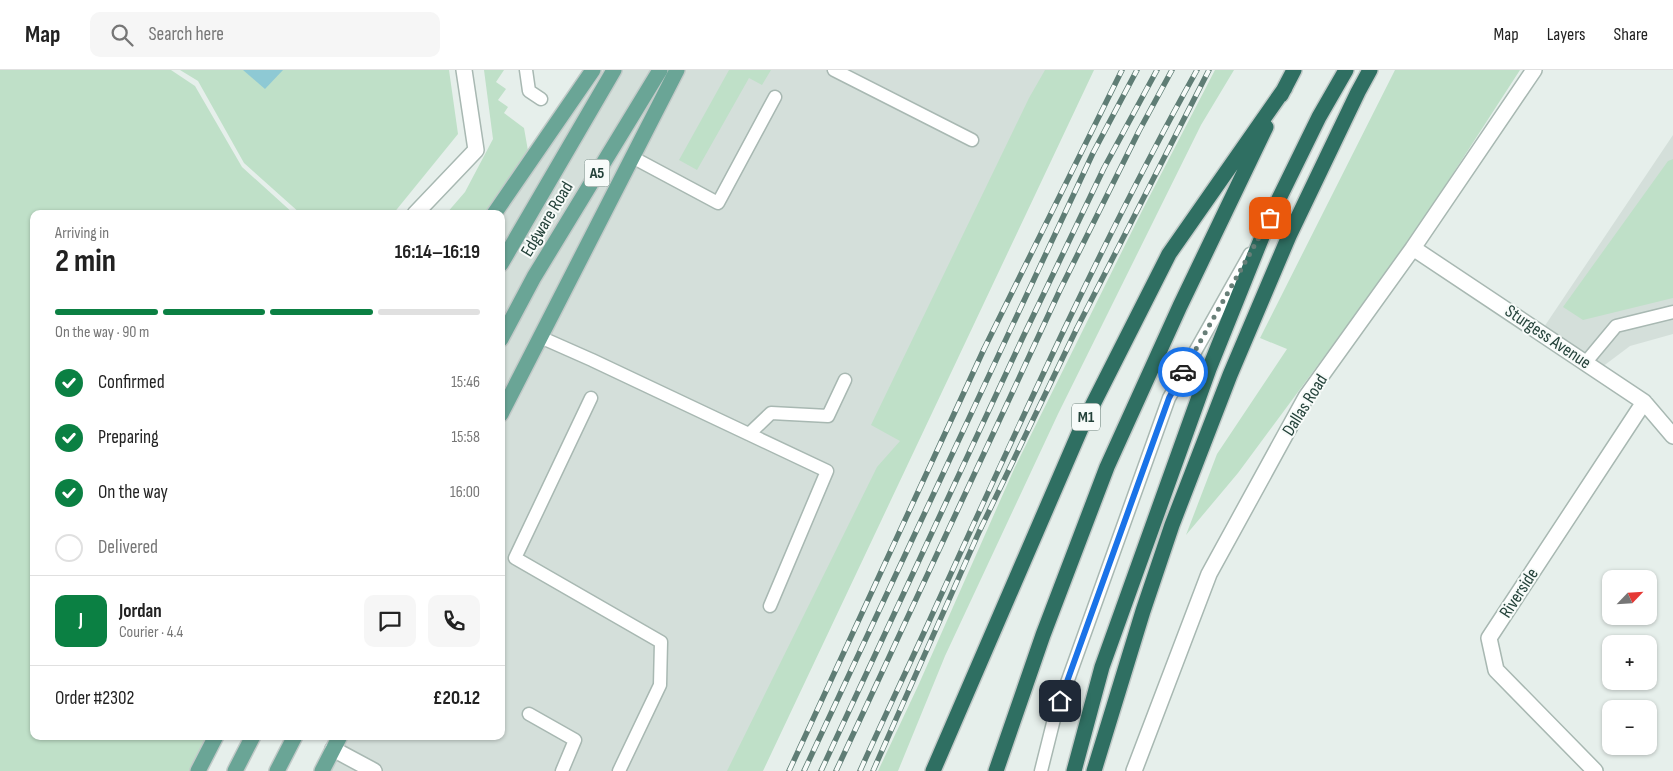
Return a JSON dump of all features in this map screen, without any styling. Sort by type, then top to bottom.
[{"type":"highway","name":"M1","points":[[996,771],[1043,635],[1107,467],[1180,306],[1294,70]]},
{"type":"highway","points":[[1074,771],[1102,668],[1209,369],[1270,218],[1320,117],[1346,70]]},
{"type":"highway","points":[[1094,771],[1143,611],[1172,525],[1223,393],[1289,236],[1370,70]]},
{"type":"highway","name":"M1","points":[[933,771],[1082,426],[1169,254],[1285,88]]},
{"type":"main road","points":[[497,210],[593,70]]},
{"type":"main road","name":"Edgware Road","points":[[505,257],[614,70]]},
{"type":"main road","name":"Edgware Road","points":[[505,331],[534,277],[660,70]]},
{"type":"main road","points":[[505,406],[677,70]]},
{"type":"main road","points":[[198,771],[214,740]]},
{"type":"main road","points":[[235,771],[251,740]]},
{"type":"main road","points":[[276,771],[293,740]]},
{"type":"main road","points":[[322,771],[337,743]]},
{"type":"street","points":[[419,210],[476,150],[464,70]]},
{"type":"street","name":"Dallas Road","points":[[1134,771],[1209,574],[1306,398],[1413,248],[1534,70]]},
{"type":"street","name":"Sturgess Avenue","points":[[1413,248],[1644,402],[1673,436]]},
{"type":"street","name":"Riverside","points":[[1595,771],[1496,670],[1489,638],[1644,402]]},
{"type":"street","points":[[337,743],[374,771]]},
{"type":"lane","points":[[526,70],[529,91],[541,100]]},
{"type":"lane","points":[[834,70],[972,140]]},
{"type":"lane","points":[[632,157],[718,203],[775,97]]},
{"type":"lane","points":[[1040,771],[1054,719],[1169,398],[1270,218]]},
{"type":"lane","points":[[1586,362],[1616,326],[1673,312]]},
{"type":"lane","points":[[540,337],[827,471],[770,606]]},
{"type":"lane","points":[[749,434],[771,413],[828,416],[845,380]]},
{"type":"lane","points":[[592,398],[515,558],[661,642],[660,684],[618,771]]},
{"type":"lane","points":[[529,714],[575,740],[562,771]]},
{"type":"shaded area","points":[[592,70],[1093,70],[756,771],[330,771],[339,740],[505,740],[504,210]]},
{"type":"shaded area","points":[[1673,135],[1673,334],[1630,346],[1598,370],[1540,333]]},
{"type":"green space","points":[[0,70],[171,70],[195,86],[242,167],[290,210],[30,210],[30,740],[213,740],[197,771],[0,771]]},
{"type":"green space","points":[[180,70],[449,70],[458,134],[396,210],[297,210],[244,163],[198,81]]},
{"type":"green space","points":[[484,70],[504,70],[496,82],[506,89],[498,100],[508,107],[504,113],[524,128],[530,162],[497,210],[449,210],[465,192],[493,139]]},
{"type":"green space","points":[[729,70],[771,70],[762,85],[749,78],[697,170],[679,160]]},
{"type":"green space","points":[[1045,70],[1094,70],[763,771],[727,771],[877,467],[900,441],[871,425],[1029,98]]},
{"type":"green space","points":[[1215,70],[1234,70],[1201,125],[1058,414],[945,656],[898,771],[878,771],[918,686],[1015,467],[1143,209]]},
{"type":"green space","points":[[1395,70],[1520,70],[1406,246],[1238,473],[1186,535],[1217,454],[1287,349],[1260,338]]},
{"type":"green space","points":[[1673,159],[1673,298],[1583,320],[1563,307],[1668,161]]},
{"type":"water","points":[[243,70],[283,70],[265,89]]},
{"type":"railway","points":[[789,771],[984,349],[1122,70]]},
{"type":"railway","points":[[804,771],[1093,153],[1137,70]]},
{"type":"railway","points":[[821,771],[1023,337],[1104,168],[1157,70]]},
{"type":"railway","points":[[836,771],[1060,290],[1139,131],[1172,70]]},
{"type":"railway","points":[[860,771],[1090,275],[1197,70]]},
{"type":"railway","points":[[873,771],[979,532],[1077,328],[1209,70]]},
{"type":"way so far","points":[[1183,372],[1270,218]]},
{"type":"route","points":[[1060,701],[1169,398],[1183,372]]}]
